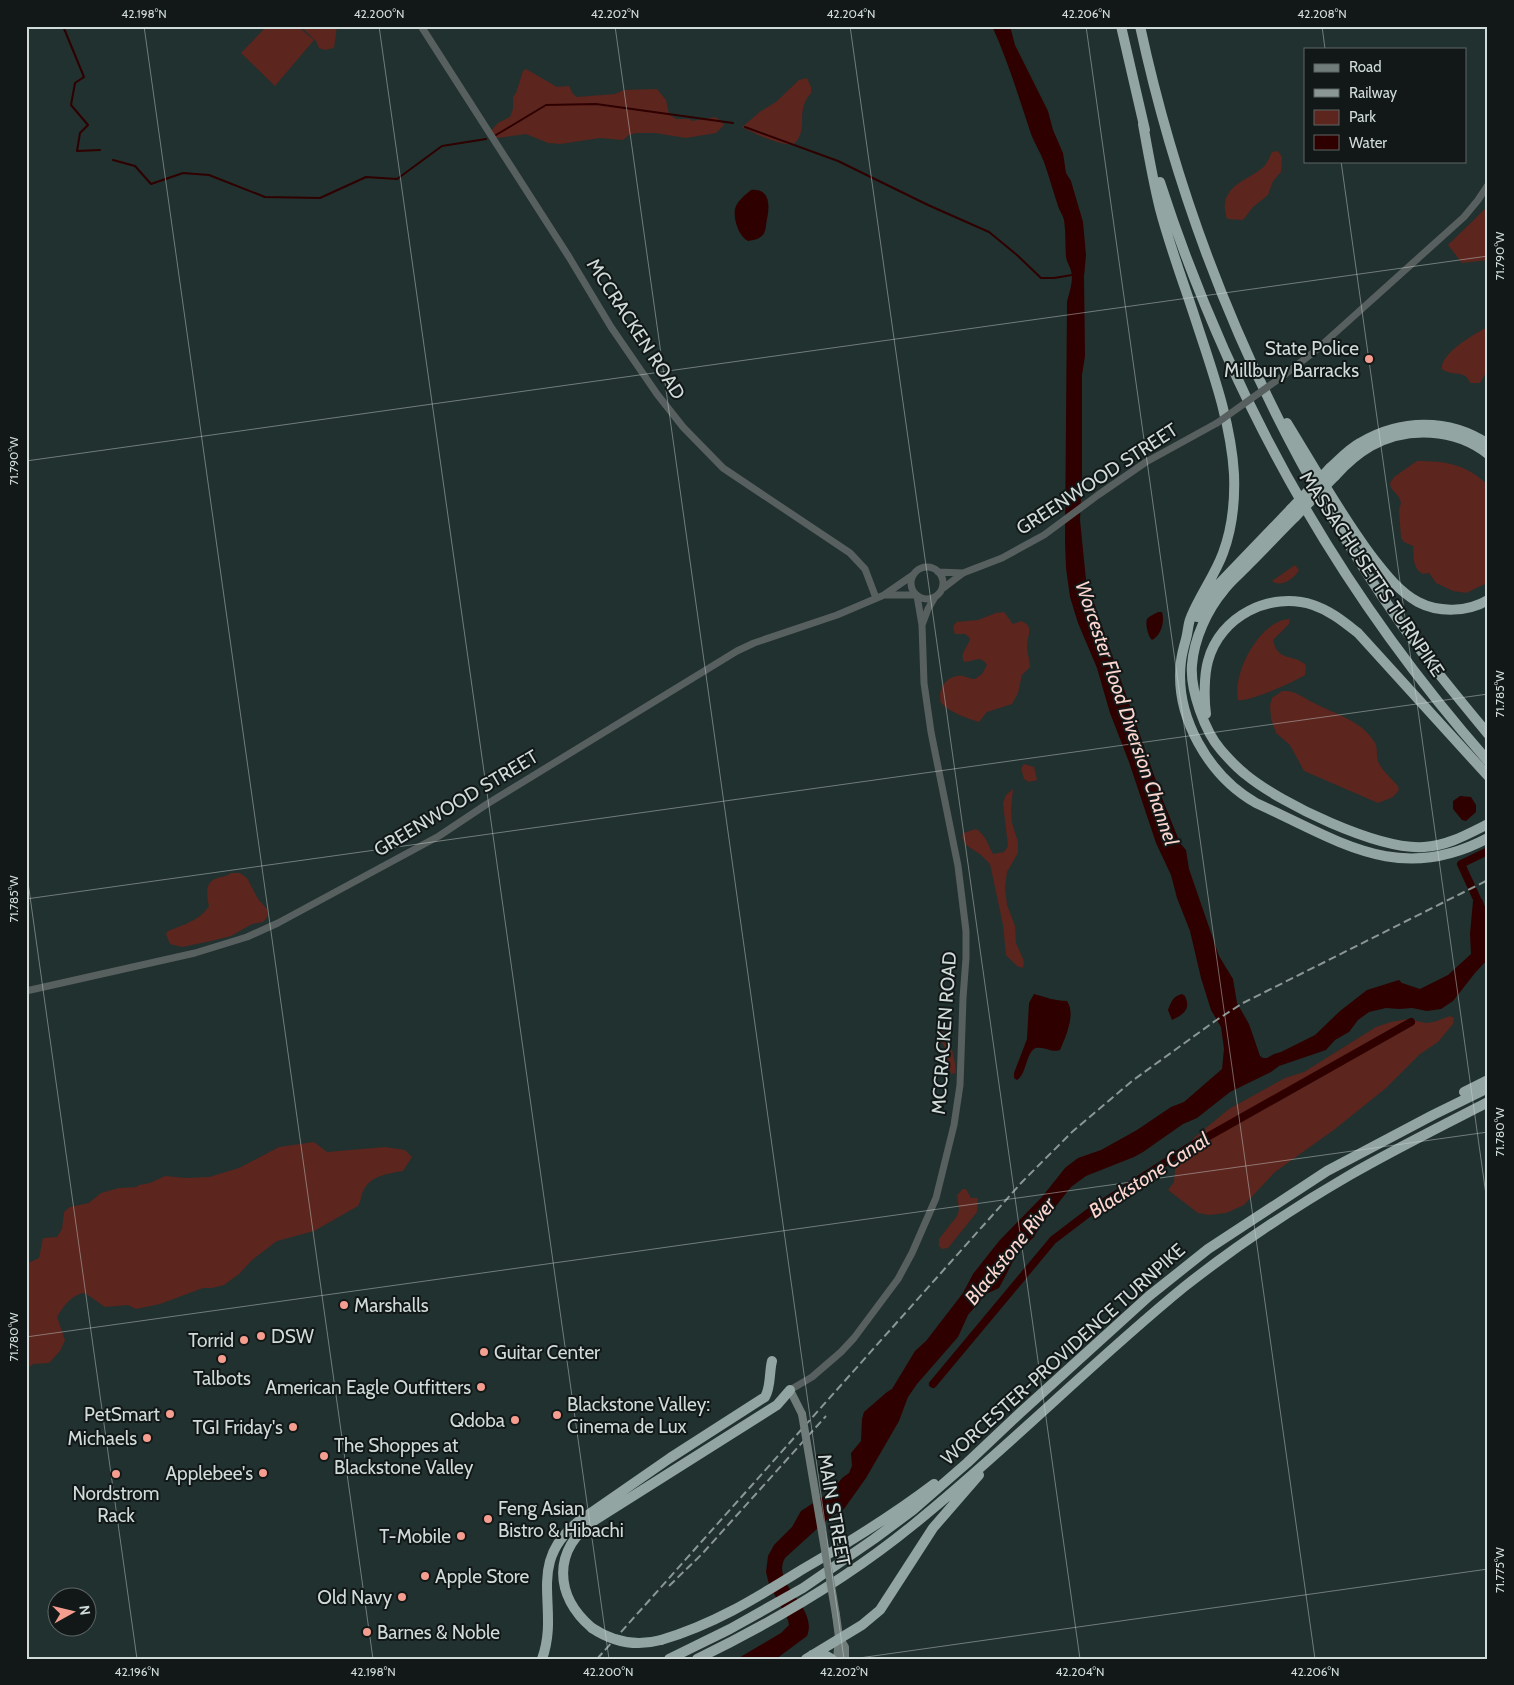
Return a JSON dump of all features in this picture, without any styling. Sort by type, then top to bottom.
[{"type":"highway","name":"MASSACHUSETTS TURNPIKE","points":[[1121,26],[1143,124],[1171,216],[1203,302],[1242,389],[1282,469],[1311,520],[1396,647],[1446,713],[1488,761]]},
{"type":"highway","name":"MASSACHUSETTS TURNPIKE","points":[[1140,26],[1171,148],[1196,228],[1232,320],[1266,396],[1316,489],[1365,570],[1413,640],[1488,734]]},
{"type":"highway","points":[[1143,124],[1160,210],[1203,344],[1226,426],[1234,476],[1230,527],[1223,552],[1190,618],[1181,661],[1181,688],[1185,708],[1201,750],[1227,782],[1244,796],[1356,849],[1391,858],[1433,858],[1471,847],[1488,838]]},
{"type":"highway","points":[[1266,396],[1287,423],[1354,532],[1404,593],[1420,603],[1443,609],[1470,608],[1488,600]]},
{"type":"highway","points":[[1187,636],[1218,586],[1293,513],[1358,444],[1386,430],[1401,426],[1431,424],[1460,429],[1488,444]]},
{"type":"highway","points":[[1333,472],[1372,446],[1385,440],[1418,432],[1446,434],[1462,439],[1488,454]]},
{"type":"highway","points":[[1293,513],[1225,588],[1213,604],[1198,638],[1192,666],[1194,687],[1200,708],[1219,748],[1246,775],[1279,796],[1326,820],[1389,844],[1413,847],[1432,846],[1456,839],[1488,824]]},
{"type":"highway","points":[[1213,737],[1207,721],[1205,704],[1208,661],[1218,640],[1227,627],[1250,609],[1263,604],[1292,601],[1313,605],[1335,615],[1358,633],[1488,776]]},
{"type":"highway","points":[[1433,1115],[1462,1094],[1488,1080]]},
{"type":"highway","name":"WORCESTER-PROVIDENCE TURNPIKE","points":[[670,1659],[730,1629],[803,1588],[851,1556],[913,1510],[968,1463],[1020,1413],[1150,1296],[1208,1249],[1327,1171],[1488,1088]]},
{"type":"highway","name":"WORCESTER-PROVIDENCE TURNPIKE","points":[[697,1659],[781,1615],[809,1598],[872,1556],[912,1526],[1007,1444],[1041,1411],[1117,1344],[1186,1286],[1232,1252],[1309,1200],[1351,1175],[1488,1102]]},
{"type":"highway","points":[[765,1397],[769,1387],[769,1372],[772,1361]]},
{"type":"highway","points":[[790,1390],[777,1405],[595,1520],[576,1536],[570,1545],[563,1567],[565,1592],[576,1614],[592,1628],[620,1642],[643,1643],[661,1640],[708,1623],[766,1592],[850,1542],[914,1500],[1020,1413]]},
{"type":"highway","points":[[542,1659],[547,1638],[548,1622],[547,1572],[560,1539],[568,1530],[670,1458],[765,1397],[790,1390]]},
{"type":"highway","points":[[808,1657],[862,1625],[880,1610],[933,1528],[1007,1444]]},
{"type":"highway","points":[[808,1657],[825,1655],[832,1659]]},
{"type":"main road","name":"MAIN STREET","points":[[790,1390],[802,1414],[836,1615],[839,1638],[837,1659]]},
{"type":"main road","name":"MAIN STREET","points":[[839,1638],[845,1647],[845,1659]]},
{"type":"street","name":"MCCRACKEN ROAD","points":[[421,26],[570,257],[611,327],[674,415],[692,437],[723,468],[850,553],[865,569],[876,598]]},
{"type":"street","name":"GREENWOOD STREET","points":[[942,589],[963,573],[1004,557],[1044,535],[1146,462],[1217,423],[1283,376],[1315,352],[1464,216],[1488,185]]},
{"type":"street","points":[[924,567],[929,567],[938,572],[942,580],[942,589],[935,597],[926,600],[916,596],[910,585],[913,575],[920,568],[924,567]]},
{"type":"street","name":"GREENWOOD STREET","points":[[938,572],[963,573]]},
{"type":"street","name":"GREENWOOD STREET","points":[[26,991],[195,953],[247,937],[278,923],[439,836],[487,804],[732,654],[754,643],[837,615],[884,595],[913,575]]},
{"type":"street","name":"GREENWOOD STREET","points":[[884,595],[916,596]]},
{"type":"street","name":"MCCRACKEN ROAD","points":[[790,1390],[812,1377],[835,1358],[854,1338],[898,1278],[928,1220],[942,1179],[954,1125],[960,1085],[966,932],[956,857],[931,732],[924,683],[922,625],[916,596]]},
{"type":"street","name":"MCCRACKEN ROAD","points":[[922,625],[935,597]]},
{"type":"green space","points":[[267,26],[297,26],[314,40],[275,86],[241,53]]},
{"type":"green space","points":[[300,26],[337,26],[334,48],[325,50],[319,48],[316,41]]},
{"type":"green space","points":[[526,69],[557,87],[569,86],[577,97],[615,94],[624,90],[657,89],[666,100],[669,114],[676,119],[689,119],[692,121],[716,117],[724,125],[716,133],[686,138],[655,133],[636,133],[629,135],[623,140],[600,138],[560,144],[548,143],[526,134],[497,138],[489,133],[498,123],[510,117],[513,109],[513,97],[523,71]]},
{"type":"green space","points":[[807,78],[811,87],[811,93],[803,107],[801,132],[794,144],[775,142],[742,127],[761,111],[776,102],[799,80]]},
{"type":"green space","points":[[1278,151],[1282,157],[1281,172],[1273,181],[1268,195],[1253,207],[1243,220],[1227,219],[1225,205],[1230,191],[1263,167],[1272,152]]},
{"type":"green space","points":[[1488,206],[1488,260],[1462,263],[1448,245]]},
{"type":"green space","points":[[1487,327],[1488,369],[1480,383],[1470,383],[1465,376],[1442,369],[1446,357],[1452,351]]},
{"type":"green space","points":[[1417,461],[1446,463],[1464,468],[1488,485],[1487,583],[1466,593],[1453,591],[1436,583],[1429,573],[1423,574],[1419,572],[1414,562],[1413,546],[1404,542],[1401,538],[1399,511],[1401,503],[1399,497],[1391,488],[1390,483],[1394,477]]},
{"type":"green space","points":[[1295,565],[1299,570],[1287,582],[1279,584],[1272,581]]},
{"type":"green space","points":[[1004,612],[1013,624],[1021,621],[1028,625],[1027,649],[1030,667],[1022,675],[1018,693],[1012,704],[987,712],[979,722],[954,712],[941,703],[942,688],[948,680],[957,676],[975,679],[982,674],[987,665],[979,659],[964,662],[963,652],[970,638],[965,634],[955,634],[953,627],[956,622],[978,620]]},
{"type":"green space","points":[[1290,619],[1289,624],[1273,640],[1278,652],[1286,657],[1301,661],[1306,665],[1305,675],[1261,695],[1238,700],[1239,676],[1250,650],[1268,628]]},
{"type":"green space","points":[[1282,691],[1298,694],[1347,718],[1363,729],[1375,743],[1379,764],[1398,786],[1399,790],[1393,797],[1378,803],[1304,771],[1290,745],[1276,733],[1271,719],[1270,705],[1272,698]]},
{"type":"green space","points":[[1024,764],[1034,767],[1037,780],[1029,782],[1024,779],[1021,768]]},
{"type":"green space","points":[[1013,789],[1012,823],[1018,842],[1018,853],[1007,872],[1005,887],[1007,905],[1015,926],[1016,943],[1024,961],[1023,968],[1017,966],[1006,955],[1003,925],[990,864],[966,845],[962,838],[963,833],[976,829],[984,837],[993,854],[1004,852],[1008,846],[1003,803],[1006,795]]},
{"type":"green space","points":[[231,873],[240,873],[247,878],[258,899],[267,909],[268,916],[263,922],[252,924],[231,936],[211,941],[182,947],[170,944],[166,934],[168,931],[191,922],[206,911],[209,906],[207,891],[209,884],[215,879]]},
{"type":"green space","points":[[1450,1016],[1454,1018],[1453,1024],[1438,1042],[1420,1054],[1386,1088],[1335,1129],[1275,1172],[1244,1205],[1226,1213],[1209,1215],[1198,1213],[1168,1190],[1174,1182],[1176,1160],[1195,1137],[1229,1109],[1285,1078],[1304,1072],[1376,1027],[1408,1019],[1426,1023],[1434,1022]]},
{"type":"green space","points":[[940,1031],[946,1034],[950,1044],[956,1073],[951,1074],[946,1050],[940,1039]]},
{"type":"green space","points":[[314,1142],[327,1152],[385,1147],[405,1150],[412,1157],[403,1171],[380,1176],[370,1182],[363,1191],[358,1206],[314,1231],[277,1241],[224,1285],[203,1288],[160,1304],[136,1309],[128,1305],[105,1307],[85,1293],[72,1298],[57,1317],[65,1340],[60,1351],[49,1363],[33,1364],[26,1370],[26,1264],[39,1258],[43,1238],[57,1237],[62,1229],[64,1212],[70,1207],[89,1203],[101,1193],[119,1188],[137,1187],[165,1176],[186,1178],[209,1177],[239,1168],[279,1147]]},
{"type":"green space","points":[[963,1189],[966,1189],[971,1198],[978,1198],[977,1212],[948,1248],[942,1249],[939,1246],[939,1239],[957,1216],[959,1210],[957,1195]]},
{"type":"water","points":[[992,26],[1010,26],[1015,45],[1048,111],[1053,130],[1063,153],[1066,173],[1071,181],[1083,222],[1086,255],[1084,277],[1085,356],[1082,375],[1080,520],[1086,580],[1162,798],[1180,843],[1186,850],[1189,869],[1219,956],[1233,979],[1237,1003],[1249,1024],[1260,1056],[1267,1058],[1315,1035],[1340,1011],[1367,990],[1399,980],[1402,983],[1420,989],[1448,975],[1471,954],[1470,934],[1473,901],[1477,899],[1482,899],[1488,914],[1488,959],[1453,1001],[1441,1009],[1427,1011],[1412,1008],[1386,1008],[1369,1012],[1358,1020],[1349,1032],[1335,1040],[1326,1050],[1279,1066],[1271,1072],[1230,1092],[1197,1118],[1183,1124],[1143,1152],[1086,1176],[1071,1187],[1040,1226],[1034,1237],[1018,1252],[999,1288],[986,1294],[968,1315],[958,1337],[917,1384],[908,1397],[899,1421],[866,1478],[844,1509],[830,1517],[785,1558],[782,1568],[784,1577],[807,1615],[809,1625],[807,1636],[776,1659],[737,1659],[781,1633],[789,1625],[769,1584],[766,1572],[768,1556],[774,1545],[792,1527],[801,1511],[832,1491],[842,1478],[849,1473],[852,1466],[851,1453],[861,1441],[864,1412],[892,1389],[915,1351],[926,1341],[963,1293],[973,1274],[999,1241],[1042,1197],[1065,1168],[1078,1158],[1101,1150],[1137,1130],[1171,1107],[1184,1102],[1222,1069],[1224,1049],[1221,1027],[1211,1010],[1190,931],[1177,898],[1171,875],[1156,843],[1129,762],[1110,713],[1097,668],[1078,623],[1070,597],[1065,541],[1067,302],[1072,275],[1066,257],[1063,218],[1044,162],[1031,134]]},
{"type":"water","points":[[751,190],[757,190],[765,195],[768,208],[763,235],[748,241],[739,232],[735,209],[742,198]]},
{"type":"water","points":[[1158,612],[1162,612],[1163,624],[1158,635],[1152,640],[1148,633],[1146,621]]},
{"type":"water","points":[[1460,796],[1471,797],[1476,805],[1476,812],[1466,821],[1462,820],[1453,809],[1453,801]]},
{"type":"water","points":[[1034,994],[1054,1000],[1067,1001],[1071,1012],[1069,1025],[1060,1050],[1036,1048],[1033,1050],[1030,1053],[1023,1073],[1017,1080],[1014,1078],[1014,1073],[1027,1039],[1029,1003]]},
{"type":"water","points":[[1182,994],[1187,1001],[1187,1008],[1180,1016],[1172,1020],[1168,1010],[1169,1007],[1174,998]]},
{"type":"waterway","points":[[63,26],[84,77],[75,83],[71,105],[88,125],[80,133],[77,151],[100,150]]},
{"type":"waterway","points":[[496,135],[546,105],[596,104],[733,123]]},
{"type":"waterway","points":[[745,127],[838,161],[928,205],[989,232],[1041,278],[1072,275]]},
{"type":"waterway","points":[[113,160],[135,166],[151,184],[183,173],[209,175],[265,197],[320,198],[366,177],[397,179],[442,146],[486,139]]},
{"type":"waterway","points":[[1479,909],[1477,899],[1461,864],[1488,851]]},
{"type":"waterway","name":"Blackstone Canal","points":[[933,1384],[1053,1240],[1095,1208],[1186,1149],[1411,1022]]},
{"type":"railway","points":[[597,1659],[1022,1182],[1072,1132],[1132,1081],[1243,1003],[1488,880]]},
{"type":"railway","points":[[669,1586],[702,1554],[826,1416]]},
{"type":"place","name":"State Police Millbury Barracks","points":[[1369,359]]},
{"type":"place","name":"Marshalls","points":[[344,1305]]},
{"type":"place","name":"DSW","points":[[261,1336]]},
{"type":"place","name":"Torrid","points":[[244,1340]]},
{"type":"place","name":"Guitar Center","points":[[484,1352]]},
{"type":"place","name":"Talbots","points":[[222,1359]]},
{"type":"place","name":"American Eagle Outfitters","points":[[481,1387]]},
{"type":"place","name":"PetSmart","points":[[170,1414]]},
{"type":"place","name":"Blackstone Valley: Cinema de Lux","points":[[557,1415]]},
{"type":"place","name":"Qdoba","points":[[515,1420]]},
{"type":"place","name":"TGI Friday's","points":[[293,1427]]},
{"type":"place","name":"Michaels","points":[[147,1438]]},
{"type":"place","name":"The Shoppes at Blackstone Valley","points":[[324,1456]]},
{"type":"place","name":"Applebee's","points":[[263,1473]]},
{"type":"place","name":"Nordstrom Rack","points":[[116,1474]]},
{"type":"place","name":"Feng Asian Bistro & Hibachi","points":[[488,1519]]},
{"type":"place","name":"T-Mobile","points":[[461,1536]]},
{"type":"place","name":"Apple Store","points":[[425,1576]]},
{"type":"place","name":"Old Navy","points":[[402,1597]]},
{"type":"place","name":"Barnes & Noble","points":[[367,1632]]},
{"type":"water label","name":"Worcester Flood Diversion Channel","points":[[1127,713]]},
{"type":"water label","name":"Blackstone River","points":[[1010,1251]]}]
